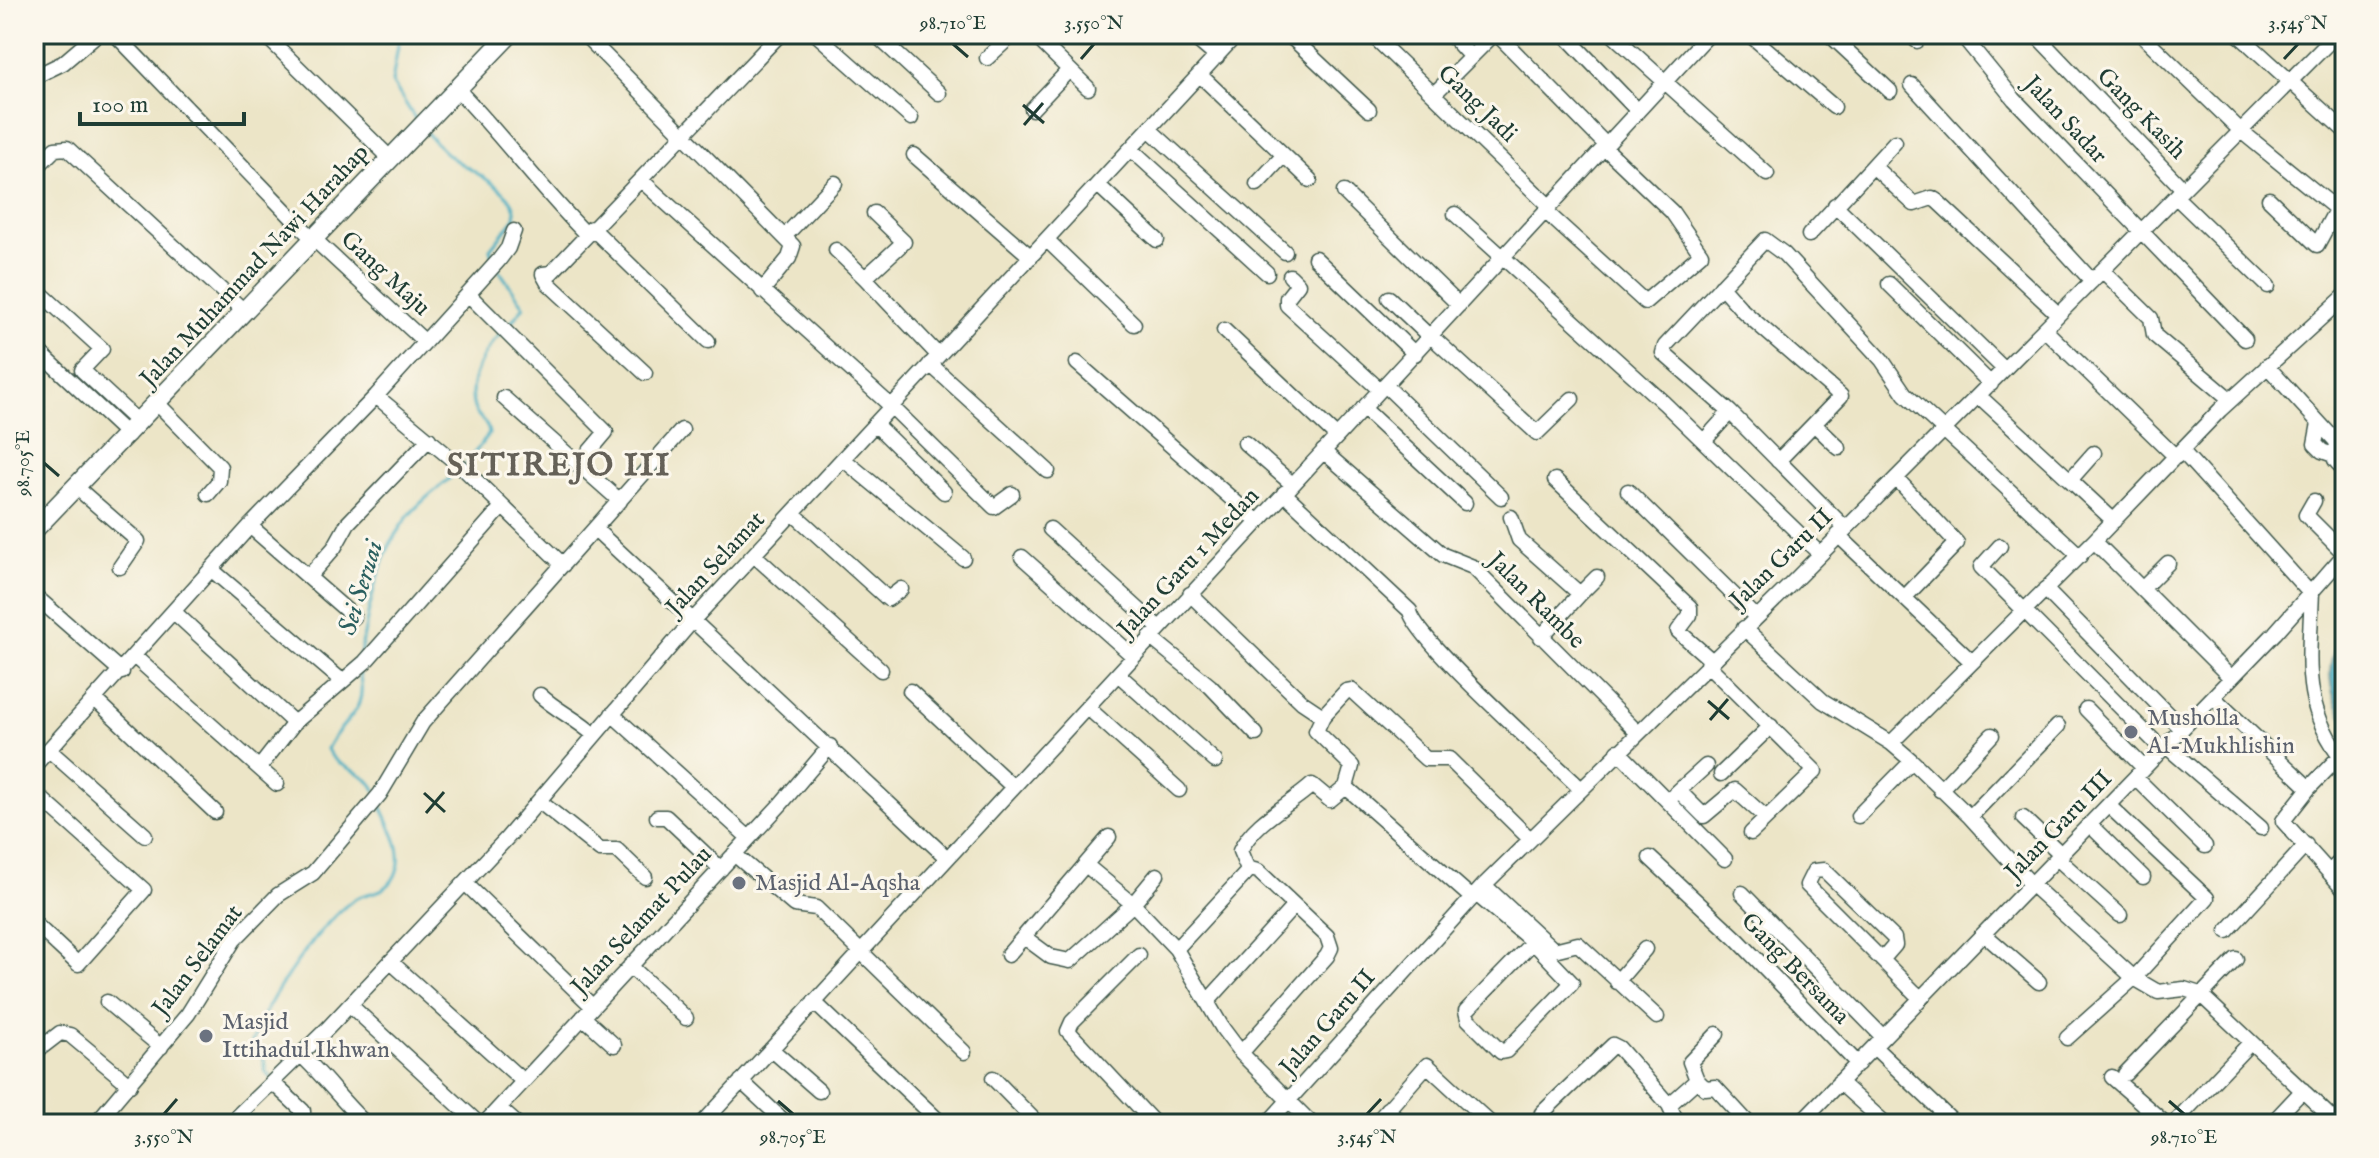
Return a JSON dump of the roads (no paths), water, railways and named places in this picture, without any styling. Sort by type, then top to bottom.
[{"type":"main road","name":"Jalan Muhammad Nawi Harahap","points":[[34,530],[510,34]]},
{"type":"street","points":[[34,77],[63,63],[97,34]]},
{"type":"street","name":"Gang Maju","points":[[115,34],[316,239],[425,342]]},
{"type":"street","points":[[264,34],[390,158]]},
{"type":"street","points":[[584,34],[784,237],[793,251],[762,291]]},
{"type":"street","points":[[645,373],[543,274],[551,273],[780,34]]},
{"type":"street","points":[[816,34],[911,118]]},
{"type":"street","points":[[875,34],[939,93]]},
{"type":"street","points":[[987,58],[1013,34]]},
{"type":"street","points":[[1033,34],[1088,88]]},
{"type":"street","points":[[1190,34],[1217,57]]},
{"type":"street","name":"Jalan Selamat","points":[[229,1124],[350,1005],[540,802],[694,619],[1237,34]]},
{"type":"street","points":[[1288,34],[1369,110]]},
{"type":"street","name":"Gang Jadi","points":[[1371,34],[1435,93],[1548,209],[1645,302],[1701,254],[1672,212],[1606,147]]},
{"type":"street","points":[[1450,34],[1471,57]]},
{"type":"street","points":[[1435,93],[1495,34],[1606,147]]},
{"type":"street","points":[[1564,34],[1638,111]]},
{"type":"street","points":[[1612,34],[1767,174]]},
{"type":"street","name":"Jalan Garu 1 Medan","points":[[702,1124],[1709,34]]},
{"type":"street","points":[[1749,34],[1834,107]]},
{"type":"street","points":[[1829,34],[1890,91]]},
{"type":"street","name":"Jalan Sadar","points":[[1961,34],[2014,99],[2245,339]]},
{"type":"street","name":"Gang Kasih","points":[[2035,34],[2268,286]]},
{"type":"street","points":[[2141,34],[2241,131],[2340,213],[2317,245],[2269,199]]},
{"type":"street","points":[[2238,34],[2345,131]]},
{"type":"street","name":"Jalan Garu II","points":[[1267,1124],[1477,892],[1979,396],[2337,34]]},
{"type":"street","points":[[1032,109],[1069,70]]},
{"type":"street","points":[[1200,75],[1310,180]]},
{"type":"street","points":[[1912,85],[2098,276],[2151,318],[2154,335],[2231,400]]},
{"type":"street","points":[[456,88],[497,130],[544,193],[708,341]]},
{"type":"street","points":[[1150,130],[1285,252]]},
{"type":"street","points":[[1809,235],[1895,142]]},
{"type":"street","points":[[34,170],[55,149],[67,148],[245,312]]},
{"type":"street","points":[[1132,150],[1267,273]]},
{"type":"street","points":[[914,155],[1031,257]]},
{"type":"street","points":[[1257,184],[1283,156]]},
{"type":"street","points":[[1873,166],[1914,204],[1932,198],[1937,201],[2058,314]]},
{"type":"street","points":[[641,180],[891,406],[994,507],[1012,494]]},
{"type":"street","points":[[784,237],[835,183]]},
{"type":"street","points":[[1098,185],[1157,240]]},
{"type":"street","points":[[1344,192],[1459,305]]},
{"type":"street","points":[[1835,205],[2004,369]]},
{"type":"street","points":[[865,278],[904,242],[874,213]]},
{"type":"street","points":[[1455,214],[1704,441],[1820,554]]},
{"type":"street","points":[[34,766],[122,672],[250,526],[425,342],[508,248],[514,231]]},
{"type":"street","points":[[1047,240],[1134,324]]},
{"type":"street","points":[[1972,662],[1841,532],[1730,412],[1663,353],[1665,346],[1763,241],[1770,242],[1882,360],[1899,387],[2080,556]]},
{"type":"street","points":[[836,250],[865,278],[934,360],[1048,471]]},
{"type":"street","points":[[1315,258],[1415,354]]},
{"type":"street","points":[[1290,276],[1298,284],[1287,298],[1287,305],[1501,497]]},
{"type":"street","points":[[1889,284],[1991,384]]},
{"type":"street","points":[[1721,286],[1743,311],[1841,396],[1778,461]]},
{"type":"street","points":[[34,287],[102,349],[82,370],[133,429]]},
{"type":"street","points":[[468,294],[506,328],[606,432],[578,465]]},
{"type":"street","points":[[1891,743],[2080,556],[2231,400],[2345,296]]},
{"type":"street","points":[[1389,298],[1537,433],[1572,399]]},
{"type":"street","points":[[2044,329],[2179,454],[2310,591],[2309,678],[2314,709],[2322,731],[2343,759],[2309,788],[2282,819],[2345,890]]},
{"type":"street","points":[[1224,330],[1336,436]]},
{"type":"street","points":[[34,347],[133,429]]},
{"type":"street","points":[[1077,363],[1257,521]]},
{"type":"street","points":[[2267,366],[2337,443],[2335,460],[2345,471]]},
{"type":"street","points":[[376,396],[462,467],[563,565]]},
{"type":"street","points":[[1979,396],[2114,521]]},
{"type":"street","points":[[504,398],[620,501]]},
{"type":"street","points":[[158,404],[220,467],[219,481],[208,494]]},
{"type":"street","points":[[1363,408],[1465,503]]},
{"type":"street","points":[[1704,441],[1730,412]]},
{"type":"street","points":[[875,424],[944,492]]},
{"type":"street","points":[[1814,424],[1839,448]]},
{"type":"street","name":"Jalan Selamat","points":[[95,1124],[188,1014],[234,940],[278,895],[313,873],[377,798],[423,722],[682,430]]},
{"type":"street","points":[[309,576],[334,548],[348,523],[429,439]]},
{"type":"street","points":[[1245,443],[1410,611],[1412,622],[1447,659],[1580,788]]},
{"type":"street","name":"Jalan Rambe","points":[[1323,451],[1443,555],[1473,567],[1637,732]]},
{"type":"street","points":[[2070,480],[2094,453]]},
{"type":"street","points":[[843,459],[963,558]]},
{"type":"street","points":[[1896,478],[1957,543],[1906,596]]},
{"type":"street","points":[[1555,480],[1690,607],[1691,613],[1678,631],[1815,771],[1751,833]]},
{"type":"street","points":[[76,487],[138,541],[120,567]]},
{"type":"street","points":[[1628,491],[1755,616]]},
{"type":"street","points":[[2314,501],[2306,515],[2345,554]]},
{"type":"street","points":[[259,768],[294,723],[360,666],[502,507]]},
{"type":"street","points":[[794,514],[888,599],[901,589]]},
{"type":"street","points":[[1511,517],[1519,540],[1580,594]]},
{"type":"street","points":[[250,526],[354,617]]},
{"type":"street","points":[[595,529],[947,858]]},
{"type":"street","points":[[1050,529],[1256,734]]},
{"type":"street","points":[[2094,541],[2231,678]]},
{"type":"street","points":[[2000,546],[1981,567],[2164,747],[2261,828]]},
{"type":"street","name":"Jalan Garu III","points":[[1799,1124],[2109,806],[2345,554]]},
{"type":"street","points":[[754,555],[881,670]]},
{"type":"street","points":[[1022,557],[1133,656]]},
{"type":"street","points":[[2143,588],[2168,563]]},
{"type":"street","points":[[212,570],[342,681]]},
{"type":"street","points":[[1541,637],[1597,577]]},
{"type":"street","points":[[2045,589],[2181,728]]},
{"type":"street","points":[[1190,594],[1302,702],[1323,716]]},
{"type":"street","points":[[34,595],[122,672]]},
{"type":"street","points":[[174,612],[294,723]]},
{"type":"street","points":[[1744,628],[1823,701],[1891,743],[1912,761],[1970,817],[2032,885],[2134,978],[2158,992],[2184,989],[2200,994],[2338,1124]]},
{"type":"street","points":[[135,657],[277,784]]},
{"type":"street","points":[[1118,674],[1215,761]]},
{"type":"street","points":[[1248,870],[1240,851],[1270,817],[1288,807],[1312,785],[1330,800],[1346,787],[1352,766],[1316,732],[1323,716],[1346,691],[1351,690],[1426,759],[1449,759],[1530,839]]},
{"type":"street","points":[[910,691],[1012,786]]},
{"type":"street","points":[[540,695],[561,715],[579,721],[594,735]]},
{"type":"street","points":[[2213,697],[2309,788]]},
{"type":"street","points":[[96,700],[215,812]]},
{"type":"street","points":[[1087,707],[1179,790]]},
{"type":"street","points":[[2086,709],[2205,846]]},
{"type":"street","points":[[612,714],[749,838]]},
{"type":"street","points":[[1721,774],[1771,726]]},
{"type":"street","points":[[1970,817],[2058,726]]},
{"type":"street","points":[[1940,790],[1992,735]]},
{"type":"street","name":"Jalan Selamat Pulau","points":[[481,1124],[721,869],[830,746]]},
{"type":"street","points":[[49,750],[145,835]]},
{"type":"street","points":[[1618,751],[1725,859]]},
{"type":"street","points":[[1858,816],[1912,761]]},
{"type":"street","points":[[1706,766],[1673,796],[1704,816],[1735,790],[1765,817]]},
{"type":"street","points":[[1346,787],[1554,950],[1578,944],[1657,1017]]},
{"type":"street","points":[[34,792],[144,890],[78,964],[34,923]]},
{"type":"street","points":[[540,802],[600,850],[605,853],[617,850],[645,877]]},
{"type":"street","points":[[2067,1038],[2134,978],[2207,898],[2109,806]]},
{"type":"street","points":[[657,817],[666,817],[721,869]]},
{"type":"street","points":[[2023,818],[2120,915]]},
{"type":"street","points":[[2090,825],[2143,877]]},
{"type":"street","points":[[1008,955],[1109,837]]},
{"type":"street","points":[[2227,931],[2306,845]]},
{"type":"street","points":[[734,854],[794,905],[816,908],[964,1052]]},
{"type":"street","points":[[2329,872],[2345,857]]},
{"type":"street","name":"Gang Bersama","points":[[1650,858],[1701,904],[1858,1064]]},
{"type":"street","points":[[1087,866],[1133,904],[1176,949],[1241,1053],[1312,1124]]},
{"type":"street","points":[[1241,1053],[1330,951],[1327,936],[1258,871],[1248,870]]},
{"type":"street","points":[[1176,949],[1248,870]]},
{"type":"street","points":[[1882,960],[1895,945],[1894,938],[1824,870],[1814,871],[1807,885],[1848,927],[1920,997]]},
{"type":"street","points":[[1024,937],[1051,957],[1070,961],[1133,904],[1157,875]]},
{"type":"street","points":[[465,883],[588,1012],[614,1045]]},
{"type":"street","points":[[1477,892],[1533,942],[1572,980],[1572,985],[1506,1051],[1501,1052],[1468,1019],[1466,1011],[1533,942]]},
{"type":"street","points":[[1742,893],[1955,1124]]},
{"type":"street","points":[[1208,1001],[1294,906]]},
{"type":"street","points":[[1848,927],[1864,907]]},
{"type":"street","points":[[1984,934],[2039,982]]},
{"type":"street","points":[[1617,982],[1645,949]]},
{"type":"street","points":[[1139,955],[1072,1022],[1068,1031],[1155,1124]]},
{"type":"street","points":[[2166,1124],[2118,1075],[2236,959]]},
{"type":"street","points":[[391,962],[523,1081]]},
{"type":"street","points":[[630,966],[686,1018]]},
{"type":"street","points":[[107,1002],[161,1047]]},
{"type":"street","points":[[814,1002],[941,1123]]},
{"type":"street","points":[[350,1005],[481,1124]]},
{"type":"street","points":[[34,1053],[60,1033],[70,1035],[130,1085]]},
{"type":"street","points":[[1717,1034],[1690,1062],[1697,1080],[1705,1088],[1715,1087],[1749,1124]]},
{"type":"street","points":[[2173,1124],[2251,1042]]},
{"type":"street","points":[[1548,1124],[1542,1113],[1613,1045],[1669,1105],[1678,1124]]},
{"type":"street","points":[[771,1049],[819,1091]]},
{"type":"street","points":[[301,1055],[328,1080],[338,1098],[366,1124]]},
{"type":"street","points":[[1375,1124],[1427,1065],[1491,1124]]},
{"type":"street","points":[[993,1078],[1038,1124]]},
{"type":"street","points":[[1669,1105],[1697,1080]]},
{"type":"street","points":[[741,1081],[787,1124]]},
{"type":"street","points":[[1839,1082],[1886,1124]]},
{"type":"street","points":[[273,1083],[303,1111],[303,1124]]},
{"type":"street","points":[[2271,1124],[2303,1090]]},
{"type":"street","points":[[499,1108],[517,1124]]},
{"type":"street","points":[[1387,1109],[1403,1124]]},
{"type":"street","points":[[2062,1124],[2071,1121],[2078,1124]]},
{"type":"water","points":[[2345,628],[2345,721],[2334,697],[2330,674],[2334,652]]},
{"type":"waterway","name":"Sei Seruai","points":[[400,34],[392,82],[416,120]]},
{"type":"waterway","name":"Sei Seruai","points":[[426,132],[448,155],[501,190],[515,208],[515,218],[490,249],[493,260]]},
{"type":"waterway","name":"Sei Seruai","points":[[499,270],[524,306],[507,328]]},
{"type":"waterway","name":"Sei Seruai","points":[[466,464],[489,434],[474,408],[472,388],[483,357],[501,333]]},
{"type":"waterway","name":"Sei Seruai","points":[[359,660],[379,571],[393,538],[415,509],[457,472]]},
{"type":"waterway","name":"Sei Seruai","points":[[359,672],[361,686],[357,707],[327,749],[337,762],[365,777],[375,790]]},
{"type":"waterway","name":"Sei Seruai","points":[[270,1077],[265,1071],[265,1060],[251,1046],[279,988],[339,912],[353,900],[383,889],[397,871],[397,845],[379,801]]},
{"type":"place","name":"Musholla Al-Mukhlishin","points":[[2131,732]]},
{"type":"place","name":"Masjid Al-Aqsha","points":[[739,883]]},
{"type":"place","name":"Masjid Ittihadul Ikhwan","points":[[206,1036]]},
{"type":"district","name":"SITIREJO III","points":[[559,466]]}]
